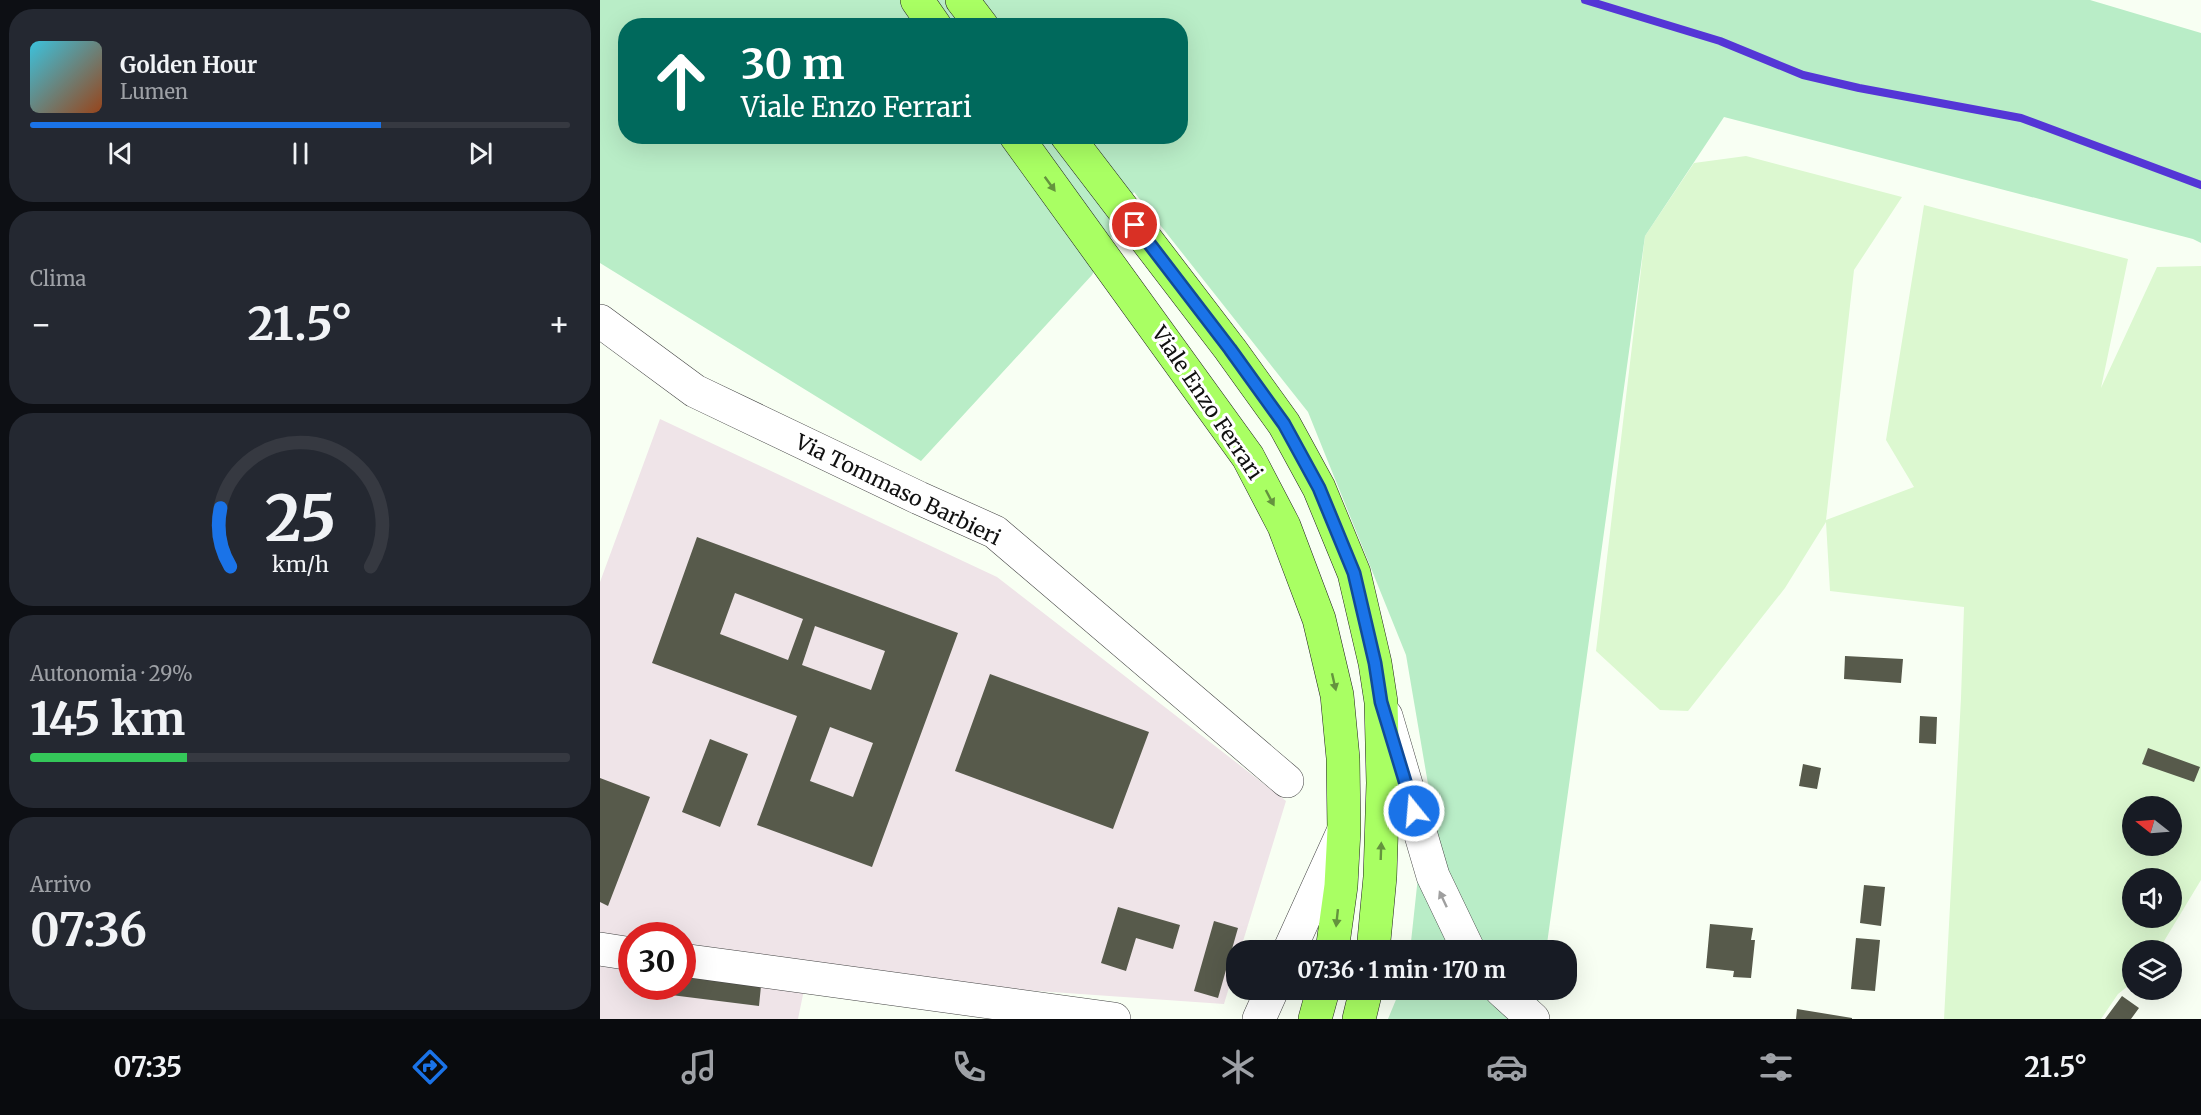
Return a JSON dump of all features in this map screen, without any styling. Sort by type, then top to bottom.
[{"type":"main road","points":[[917,0],[929,18]]},
{"type":"main road","points":[[962,0],[976,18]]},
{"type":"main road","name":"Viale Enzo Ferrari","points":[[1022,144],[1248,457],[1284,526],[1320,619],[1336,695],[1343,758],[1344,830],[1341,886],[1334,940]]},
{"type":"main road","points":[[1073,144],[1230,349],[1284,424],[1319,488],[1354,573],[1375,663],[1381,702],[1383,783],[1379,887],[1374,940]]},
{"type":"main road","points":[[1315,1019],[1320,1000]]},
{"type":"main road","points":[[1359,1019],[1364,1000]]},
{"type":"street","name":"Via Tommaso Barbieri","points":[[600,321],[695,391],[995,532],[1287,781]]},
{"type":"street","points":[[1381,702],[1433,876],[1464,940]]},
{"type":"street","points":[[1294,940],[1344,830]]},
{"type":"street","points":[[600,949],[618,952]]},
{"type":"street","points":[[696,962],[1114,1019]]},
{"type":"street","points":[[1259,1019],[1268,1000]]},
{"type":"street","points":[[1511,1000],[1533,1019]]},
{"type":"shaded area","points":[[660,419],[997,577],[1286,801],[1243,940],[1226,940],[1224,1004],[807,975],[798,1019],[600,1019],[600,582]]},
{"type":"green space","points":[[600,0],[2090,0],[2201,33],[2201,243],[2193,239],[1724,117],[1645,236],[1548,940],[1411,940],[1428,784],[1406,655],[1308,412],[1134,192],[1092,275],[921,461],[600,263]]},
{"type":"green space","points":[[1746,156],[1902,197],[1854,270],[1826,520],[1914,487],[1886,440],[1924,205],[2128,259],[2101,388],[2157,267],[2201,266],[2201,880],[2182,911],[2182,868],[2122,868],[2122,928],[2172,928],[2165,940],[2122,940],[2122,991],[2101,1019],[1944,1019],[1964,607],[1830,591],[1826,522],[1785,588],[1688,711],[1660,710],[1596,651],[1645,236],[1694,163]]},
{"type":"green space","points":[[1396,1000],[1539,1000],[1536,1019],[1388,1019]]},
{"type":"building","points":[[697,537],[958,633],[872,867],[757,825],[797,716],[652,663]],"holes":[[[735,593],[803,619],[788,660],[720,634]],[[815,626],[885,651],[871,690],[802,665]],[[830,727],[873,743],[853,797],[810,781]]]},
{"type":"building","points":[[1845,656],[1903,659],[1901,683],[1844,679]]},
{"type":"building","points":[[990,674],[1149,732],[1113,829],[955,771]]},
{"type":"building","points":[[1920,716],[1937,717],[1936,744],[1919,743]]},
{"type":"building","points":[[710,739],[748,754],[720,827],[682,812]]},
{"type":"building","points":[[2148,748],[2200,767],[2194,782],[2142,764]]},
{"type":"building","points":[[1803,764],[1821,768],[1817,789],[1799,786]]},
{"type":"building","points":[[600,778],[650,797],[608,906],[600,902]]},
{"type":"building","points":[[1864,885],[1885,887],[1881,926],[1860,923]]},
{"type":"building","points":[[1118,907],[1180,925],[1173,949],[1136,938],[1126,971],[1101,963]]},
{"type":"building","points":[[1214,921],[1238,928],[1235,940],[1226,940],[1226,970],[1218,998],[1194,991]]},
{"type":"building","points":[[1710,924],[1753,928],[1751,940],[1755,940],[1751,978],[1733,977],[1734,971],[1706,968]]},
{"type":"building","points":[[1856,938],[1880,940],[1875,991],[1851,989]]},
{"type":"building","points":[[696,978],[761,986],[759,1006],[696,998]]},
{"type":"building","points":[[2122,996],[2122,1000],[2128,1000],[2139,1008],[2131,1019],[2105,1019]]},
{"type":"building","points":[[1797,1009],[1852,1018],[1852,1019],[1796,1019]]},
{"type":"waterway","points":[[1585,0],[1720,41],[1803,75],[1859,88],[2021,118],[2201,185]]},
{"type":"route","points":[[1135,225],[1284,424],[1319,488],[1354,573],[1375,663],[1381,702],[1414,811]]}]
